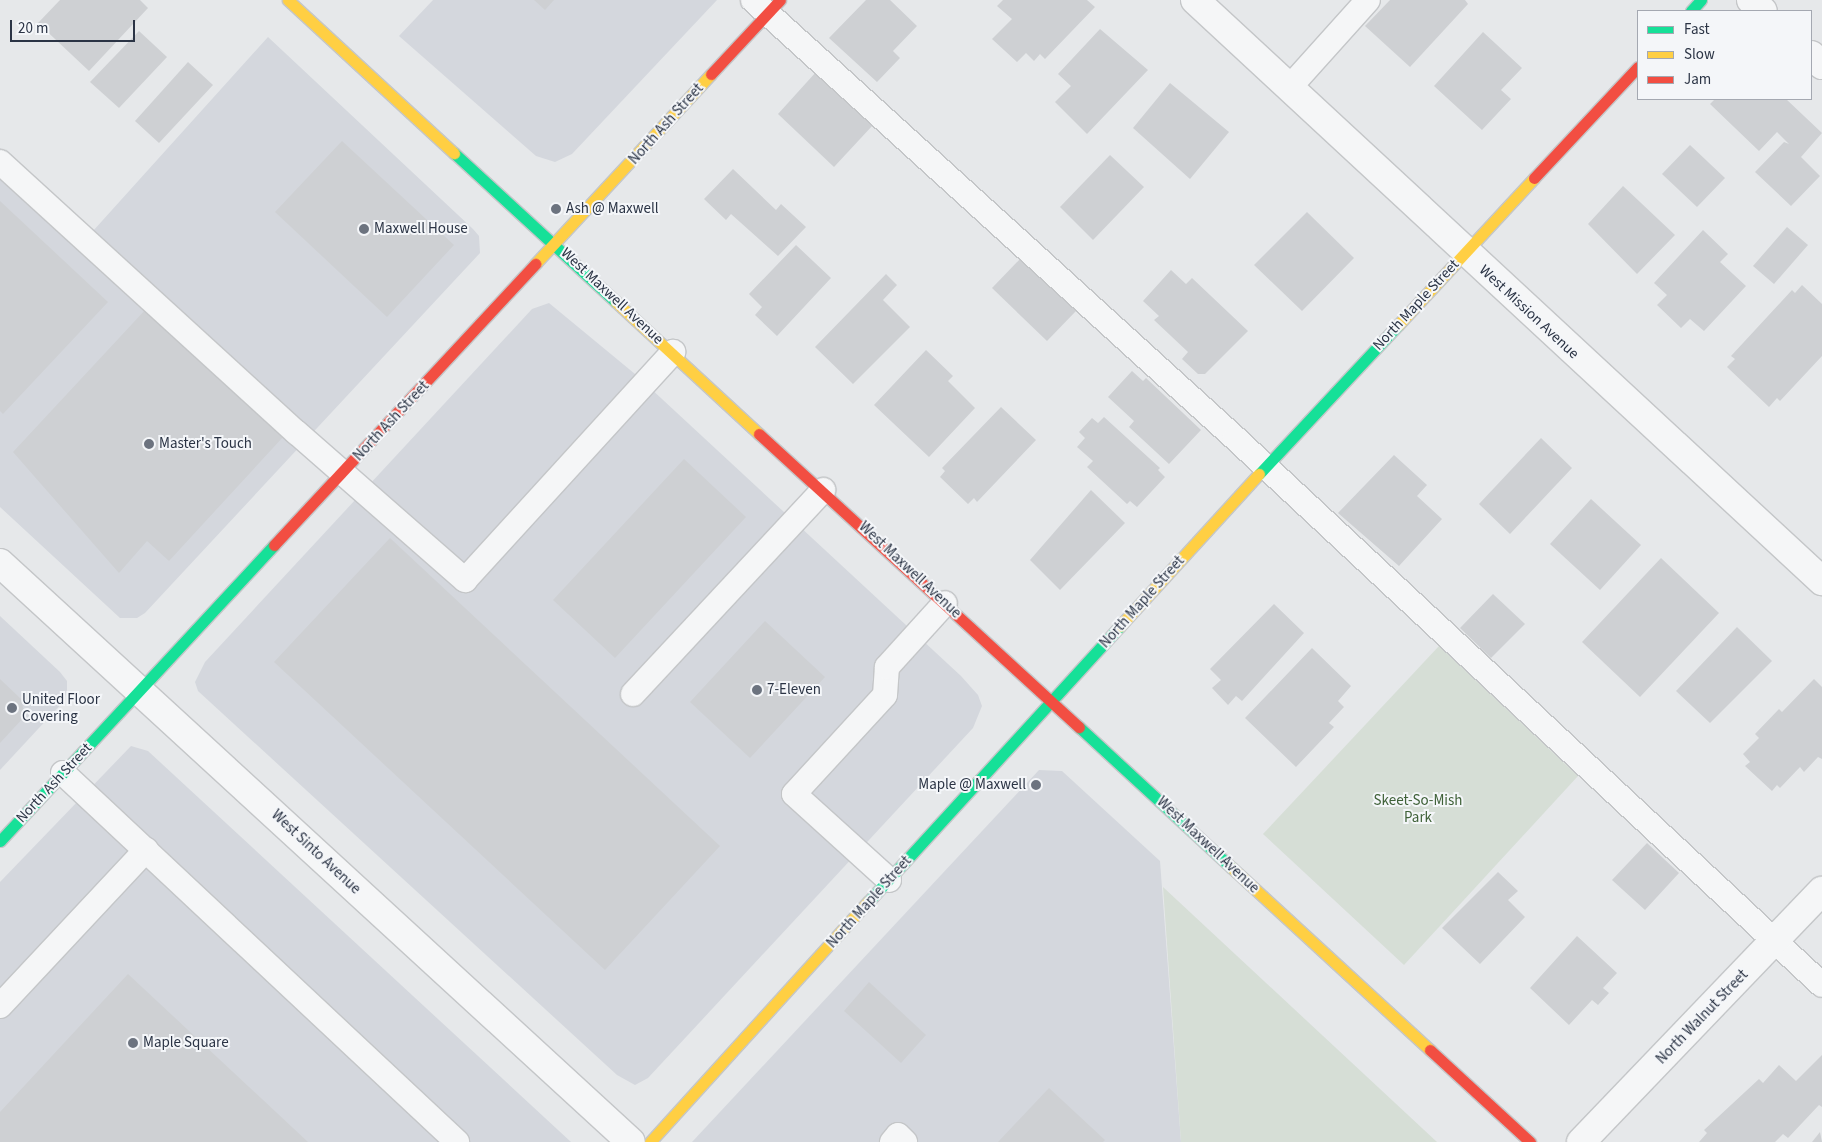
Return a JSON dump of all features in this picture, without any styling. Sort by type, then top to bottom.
[{"type":"main road","name":"West Maxwell Avenue","points":[[288,0],[674,352],[1530,1142]]},
{"type":"main road","points":[[1692,10],[1701,0]]},
{"type":"main road","name":"North Ash Street","points":[[0,841],[556,244],[767,5]]},
{"type":"main road","name":"North Maple Street","points":[[650,1142],[1266,467],[1637,68]]},
{"type":"street","name":"West Mission Avenue","points":[[1195,0],[1822,581]]},
{"type":"street","points":[[1751,0],[1762,10]]},
{"type":"street","points":[[1812,56],[1822,65]]},
{"type":"street","name":"West Sinto Avenue","points":[[0,563],[631,1142]]},
{"type":"street","name":"North Walnut Street","points":[[1581,1142],[1822,891]]},
{"type":"lane","points":[[1289,88],[1368,0]]},
{"type":"lane","points":[[767,5],[1822,985]]},
{"type":"lane","points":[[0,162],[342,474],[465,580],[674,352]]},
{"type":"lane","points":[[633,694],[823,490]]},
{"type":"lane","points":[[889,880],[794,794],[886,695],[887,667],[945,603]]},
{"type":"lane","points":[[63,773],[457,1142]]},
{"type":"lane","points":[[0,1006],[146,850]]},
{"type":"lane","points":[[892,1142],[898,1135],[905,1142]]},
{"type":"shaded area","points":[[433,0],[717,0],[572,154],[555,162],[536,156],[399,36]]},
{"type":"shaded area","points":[[268,37],[473,229],[479,236],[480,253],[145,613],[137,618],[120,618],[0,507],[0,148],[93,231]]},
{"type":"shaded area","points":[[549,303],[635,374],[961,676],[978,695],[982,706],[973,728],[648,1078],[635,1085],[617,1075],[198,691],[195,682],[205,662],[532,309]]},
{"type":"shaded area","points":[[0,616],[60,672],[67,681],[67,690],[64,701],[0,770]]},
{"type":"shaded area","points":[[131,746],[148,751],[571,1142],[0,1142],[0,882]]},
{"type":"shaded area","points":[[1039,770],[1062,771],[1160,861],[1181,1142],[692,1142]]},
{"type":"green space","name":"Skeet-So-Mish Park","points":[[1439,646],[1578,776],[1404,965],[1263,834]]},
{"type":"green space","points":[[1163,887],[1437,1142],[1181,1142]]},
{"type":"building","points":[[60,0],[140,0],[148,8],[89,71],[38,23]]},
{"type":"building","points":[[534,0],[554,0],[545,10]]},
{"type":"building","points":[[866,0],[890,0],[917,26],[893,51],[900,58],[877,82],[829,38]]},
{"type":"building","points":[[1003,0],[1087,0],[1095,7],[1045,59],[1040,54],[1034,61],[1026,53],[1017,62],[992,39],[1012,19],[997,6]]},
{"type":"building","points":[[1390,0],[1465,0],[1468,4],[1410,67],[1365,26]]},
{"type":"building","points":[[1100,29],[1148,70],[1087,134],[1055,102],[1071,86],[1058,74]]},
{"type":"building","points":[[139,31],[167,57],[119,108],[90,82]]},
{"type":"building","points":[[1483,32],[1522,68],[1501,90],[1511,99],[1482,130],[1434,86]]},
{"type":"building","points":[[188,62],[213,85],[159,143],[135,121]]},
{"type":"building","points":[[816,72],[873,125],[834,167],[778,114]]},
{"type":"building","points":[[1170,83],[1229,132],[1190,179],[1133,128]]},
{"type":"building","points":[[1714,100],[1787,100],[1822,133],[1801,157],[1820,176],[1791,206],[1755,172],[1784,142],[1789,144],[1777,132],[1759,151],[1710,104]]},
{"type":"building","name":"Maxwell House","points":[[342,141],[454,245],[387,317],[275,212]]},
{"type":"building","points":[[1690,145],[1725,178],[1697,207],[1662,174]]},
{"type":"building","points":[[1110,155],[1144,187],[1093,240],[1060,207]]},
{"type":"building","points":[[733,169],[776,210],[781,204],[806,227],[778,256],[731,214],[726,220],[704,199]]},
{"type":"building","points":[[1623,186],[1675,235],[1637,274],[1588,224]]},
{"type":"building","points":[[0,201],[108,302],[3,414],[0,411]]},
{"type":"building","points":[[1307,212],[1354,258],[1302,311],[1254,265]]},
{"type":"building","points":[[1787,227],[1808,245],[1774,284],[1753,266]]},
{"type":"building","points":[[1703,230],[1728,254],[1720,262],[1746,286],[1704,331],[1690,319],[1681,328],[1657,305],[1667,295],[1654,283]]},
{"type":"building","points":[[796,245],[831,278],[777,336],[755,315],[762,307],[749,294]]},
{"type":"building","points":[[1021,258],[1076,311],[1047,341],[992,288]]},
{"type":"building","points":[[1171,270],[1186,284],[1192,278],[1248,331],[1205,374],[1198,374],[1182,359],[1188,352],[1154,320],[1159,316],[1143,301]]},
{"type":"building","points":[[886,274],[897,285],[883,300],[910,327],[853,384],[815,347]]},
{"type":"building","points":[[1802,285],[1822,304],[1822,356],[1780,401],[1777,398],[1769,407],[1727,367],[1735,359],[1731,356],[1792,290],[1795,293]]},
{"type":"building","name":"Master's Touch","points":[[146,309],[284,436],[169,561],[147,541],[119,573],[13,452]]},
{"type":"building","points":[[926,350],[953,376],[948,381],[975,408],[929,457],[874,405]]},
{"type":"building","points":[[1132,371],[1143,381],[1146,378],[1201,430],[1169,464],[1129,427],[1134,421],[1108,397]]},
{"type":"building","points":[[1001,407],[1036,440],[977,502],[974,498],[968,504],[940,477],[945,471],[942,468]]},
{"type":"building","points":[[1104,417],[1160,468],[1158,470],[1165,477],[1137,507],[1130,501],[1127,504],[1087,467],[1093,461],[1077,447],[1085,438],[1079,432],[1092,418],[1098,423]]},
{"type":"building","points":[[1541,438],[1572,468],[1510,534],[1479,504]]},
{"type":"building","points":[[1394,455],[1427,485],[1417,496],[1442,519],[1399,566],[1338,513]]},
{"type":"building","points":[[684,459],[746,517],[615,658],[553,600]]},
{"type":"building","points":[[1091,490],[1125,523],[1060,590],[1030,560]]},
{"type":"building","points":[[1591,499],[1641,545],[1600,590],[1550,544]]},
{"type":"building","points":[[390,538],[720,846],[605,970],[274,662]]},
{"type":"building","points":[[1661,558],[1719,613],[1640,697],[1582,642]]},
{"type":"building","points":[[1493,594],[1525,624],[1491,658],[1460,628]]},
{"type":"building","points":[[1274,604],[1304,633],[1242,701],[1236,696],[1228,705],[1212,688],[1221,680],[1210,669]]},
{"type":"building","name":"7-Eleven","points":[[765,621],[825,677],[750,758],[690,702]]},
{"type":"building","points":[[1737,627],[1772,661],[1710,723],[1676,691]]},
{"type":"building","points":[[1312,648],[1351,686],[1338,701],[1344,707],[1329,723],[1334,727],[1296,767],[1245,718]]},
{"type":"building","name":"United Floor Covering","points":[[0,679],[21,699],[25,716],[0,743]]},
{"type":"building","points":[[1814,679],[1822,687],[1822,759],[1818,757],[1804,772],[1800,767],[1780,788],[1777,785],[1772,791],[1745,766],[1750,762],[1743,754],[1759,738],[1755,734],[1779,709],[1782,712]]},
{"type":"building","points":[[1647,843],[1679,873],[1645,910],[1612,880]]},
{"type":"building","points":[[1498,872],[1518,891],[1508,900],[1525,917],[1480,964],[1442,928]]},
{"type":"building","points":[[1577,936],[1617,973],[1603,988],[1609,993],[1598,1005],[1592,1000],[1569,1025],[1530,988]]},
{"type":"building","name":"Maple Square","points":[[128,974],[308,1142],[0,1142],[0,1112]]},
{"type":"building","points":[[869,982],[926,1035],[901,1063],[844,1011]]},
{"type":"building","points":[[1822,1055],[1822,1107],[1819,1105],[1788,1138],[1783,1134],[1775,1142],[1699,1142],[1707,1133],[1704,1130],[1759,1079],[1763,1083],[1779,1065],[1796,1081]]},
{"type":"building","points":[[1049,1088],[1105,1140],[1103,1142],[998,1142]]},
{"type":"building","points":[[1820,1132],[1822,1142],[1812,1142]]},
{"type":"traffic: fast","points":[[1692,10],[1701,0]]},
{"type":"traffic: fast","points":[[454,153],[616,302]]},
{"type":"traffic: fast","points":[[1259,474],[1398,325]]},
{"type":"traffic: fast","points":[[0,841],[274,545]]},
{"type":"traffic: fast","points":[[868,902],[1120,626]]},
{"type":"traffic: fast","points":[[1079,727],[1232,868]]},
{"type":"traffic: slow","points":[[288,0],[454,153]]},
{"type":"traffic: slow","points":[[535,264],[711,74]]},
{"type":"traffic: slow","points":[[1398,325],[1534,178]]},
{"type":"traffic: slow","points":[[616,302],[759,434]]},
{"type":"traffic: slow","points":[[1120,626],[1259,474]]},
{"type":"traffic: slow","points":[[1232,868],[1430,1050]]},
{"type":"traffic: slow","points":[[650,1142],[868,902]]},
{"type":"traffic: jam","points":[[711,74],[780,0]]},
{"type":"traffic: jam","points":[[1534,178],[1637,68]]},
{"type":"traffic: jam","points":[[274,545],[535,264]]},
{"type":"traffic: jam","points":[[759,434],[1079,727]]},
{"type":"traffic: jam","points":[[1430,1050],[1530,1142]]},
{"type":"place","name":"Ash @ Maxwell","points":[[556,209]]},
{"type":"place","name":"Maxwell House","points":[[364,229]]},
{"type":"place","name":"Master's Touch","points":[[149,444]]},
{"type":"place","name":"7-Eleven","points":[[757,690]]},
{"type":"place","name":"United Floor Covering","points":[[12,708]]},
{"type":"place","name":"Maple @ Maxwell","points":[[1036,785]]},
{"type":"place","name":"Maple Square","points":[[133,1043]]}]
